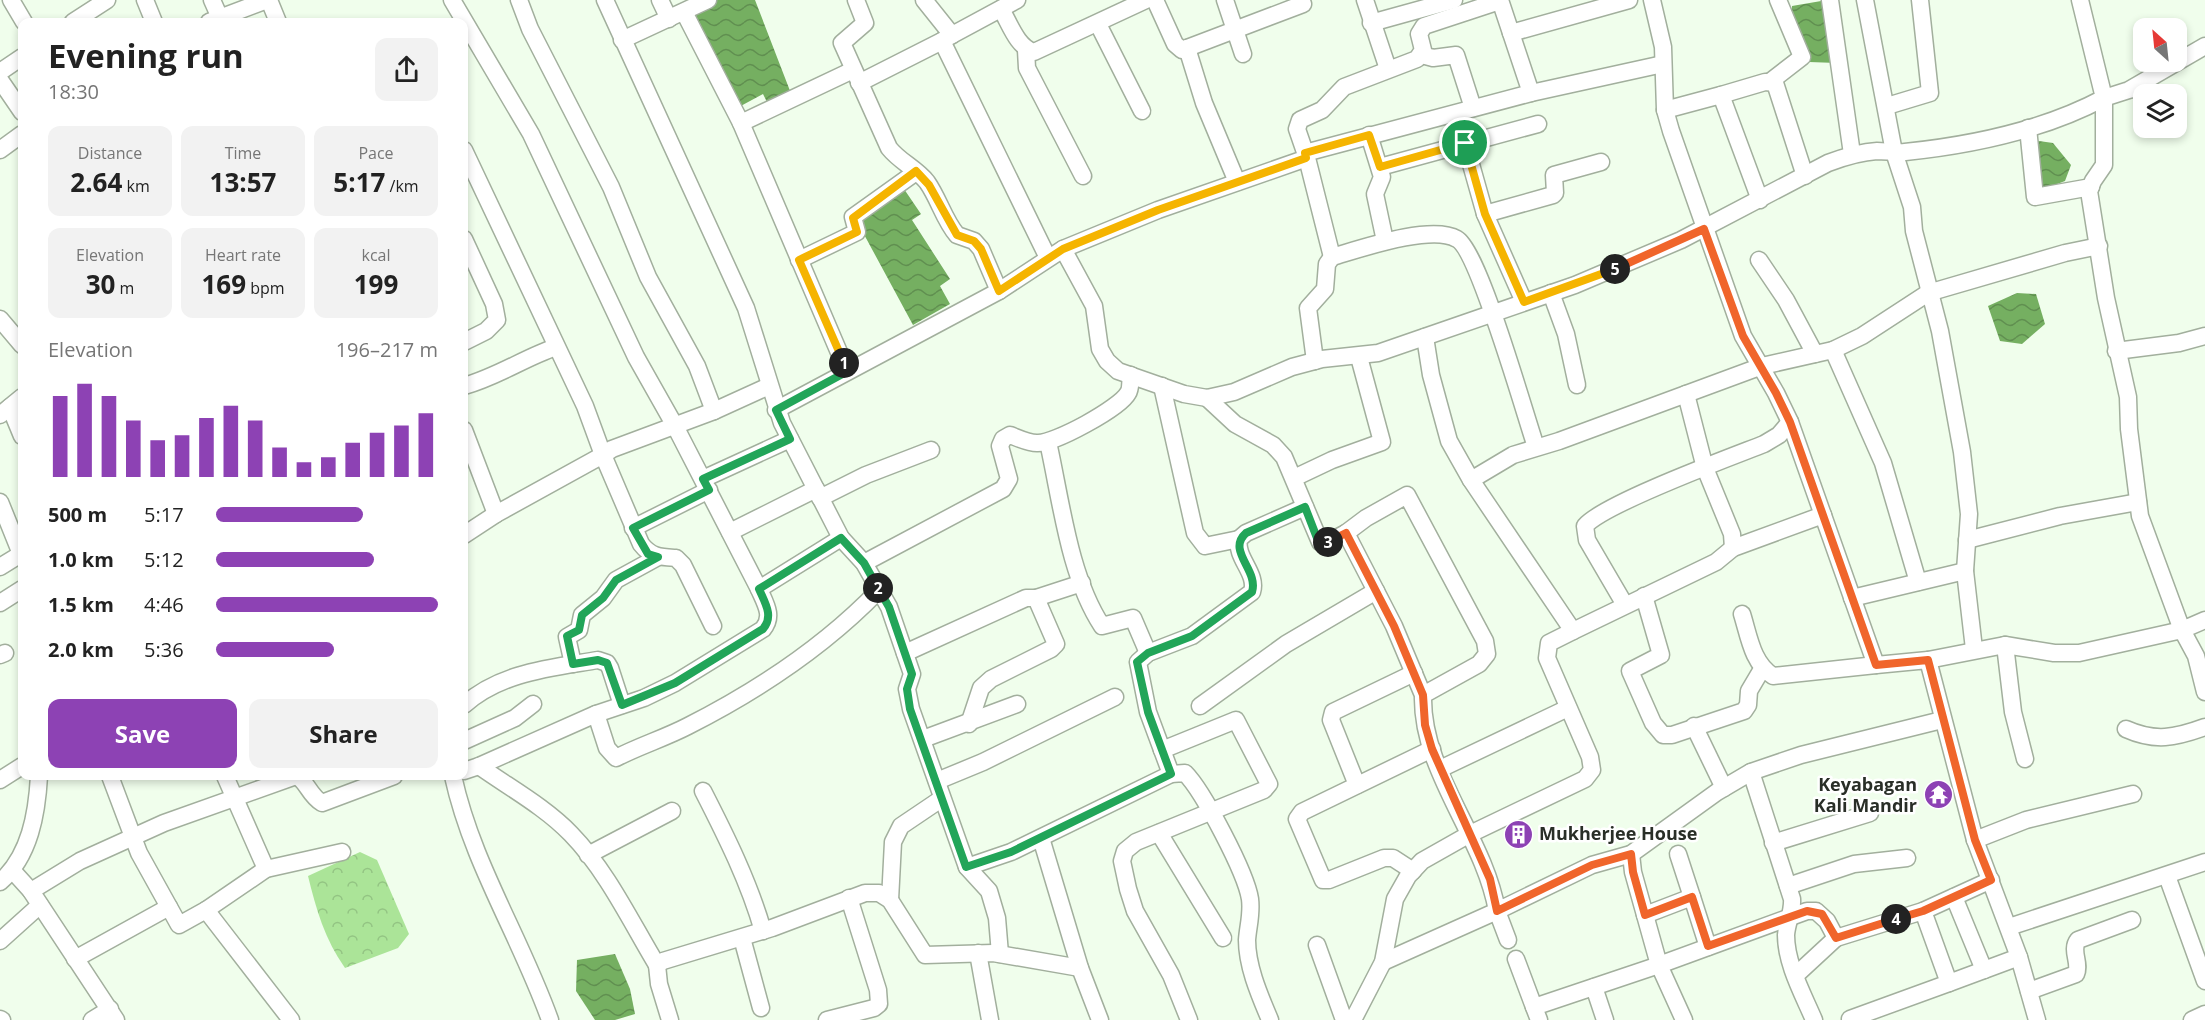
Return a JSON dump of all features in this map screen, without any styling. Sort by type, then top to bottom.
[{"type":"street","points":[[11,0],[22,18]]},
{"type":"street","points":[[79,18],[107,0]]},
{"type":"street","points":[[145,0],[152,18]]},
{"type":"street","points":[[212,0],[214,18]]},
{"type":"street","points":[[219,18],[268,0],[276,18]]},
{"type":"street","points":[[452,0],[460,18]]},
{"type":"street","points":[[519,0],[530,29],[611,187],[648,277],[697,366],[714,411]]},
{"type":"street","points":[[605,0],[746,309],[776,410],[841,538],[864,563],[889,607],[912,674],[907,689],[910,709],[923,740],[941,799],[966,867],[989,891],[997,918],[1000,954]]},
{"type":"street","points":[[660,0],[676,16],[741,123],[848,371]]},
{"type":"street","points":[[622,40],[708,0]]},
{"type":"street","points":[[856,0],[865,23],[842,43],[890,148],[898,159],[916,171],[929,185],[957,235],[974,241],[981,249],[999,291]]},
{"type":"street","points":[[924,0],[947,38],[1048,258]]},
{"type":"street","points":[[741,123],[947,38],[1017,0]]},
{"type":"street","points":[[1026,50],[1034,52],[1044,49],[1146,0]]},
{"type":"street","points":[[1155,0],[1178,48],[1187,48],[1303,4]]},
{"type":"street","points":[[1225,0],[1243,54]]},
{"type":"street","points":[[1365,0],[1388,69]]},
{"type":"street","points":[[1371,23],[1454,0]]},
{"type":"street","points":[[1422,55],[1419,34],[1424,26],[1500,0],[1531,93]]},
{"type":"street","points":[[1511,33],[1629,0]]},
{"type":"street","points":[[1652,0],[1663,47],[1665,110],[1704,229],[1743,336],[1762,366],[1790,422],[1876,665]]},
{"type":"street","points":[[1665,110],[1771,81],[1802,57],[1778,0]]},
{"type":"street","points":[[1830,0],[1852,154]]},
{"type":"street","points":[[1865,0],[1894,152],[1912,207],[1914,231],[1928,293],[1940,331],[1965,471],[1969,514],[1965,571],[1974,649]]},
{"type":"street","points":[[1887,106],[1930,93],[1920,0]]},
{"type":"street","points":[[2080,0],[2104,99],[2104,165],[2091,187],[2116,351],[2128,397],[2129,429],[2140,516],[2182,630],[2196,656],[2205,692]]},
{"type":"street","points":[[1001,9],[1026,50],[1027,68],[1083,176]]},
{"type":"street","points":[[1098,24],[1142,111]]},
{"type":"street","points":[[468,34],[536,144],[636,357],[706,485],[769,613],[769,622],[763,629],[675,683],[471,768]]},
{"type":"street","points":[[1063,249],[1094,306],[1104,355],[1118,371],[1207,398],[1234,392],[1292,367],[1315,361],[1359,357],[1425,337],[1605,273],[1704,229],[1828,163],[1852,154],[1877,151],[1894,152],[1988,138],[2074,113],[2129,90],[2205,46]]},
{"type":"street","points":[[1187,48],[1204,103],[1237,182]]},
{"type":"street","points":[[1422,55],[1433,58],[1455,54],[1473,108]]},
{"type":"street","points":[[1332,257],[1306,155],[1297,129],[1300,120],[1322,110],[1344,87],[1417,59],[1422,55]]},
{"type":"street","points":[[0,72],[18,60]]},
{"type":"street","points":[[776,410],[999,291],[1063,249],[1158,210],[1306,155],[1369,135],[1531,93],[1663,64]]},
{"type":"street","points":[[0,80],[18,106]]},
{"type":"street","points":[[1771,81],[1778,87],[1805,176]]},
{"type":"street","points":[[1720,95],[1760,200]]},
{"type":"street","points":[[1380,167],[1539,124]]},
{"type":"street","points":[[2028,128],[2035,197],[2091,187]]},
{"type":"street","points":[[1369,135],[1382,177],[1375,194],[1385,241]]},
{"type":"street","points":[[0,150],[18,137]]},
{"type":"street","points":[[1465,143],[1485,214],[1524,302]]},
{"type":"street","points":[[468,159],[585,406],[633,528],[648,554],[676,558],[683,565],[713,626]]},
{"type":"street","points":[[1485,214],[1553,195],[1555,193],[1554,175],[1601,162]]},
{"type":"street","points":[[799,260],[857,232],[853,218],[916,171]]},
{"type":"street","points":[[1315,361],[1308,308],[1325,289],[1327,264],[1332,257],[1385,241],[1442,234],[1458,239],[1468,251],[1492,313],[1536,447]]},
{"type":"street","points":[[1471,480],[1513,455],[1559,441],[1762,366],[1833,350],[1862,336],[1928,293],[2065,253],[2099,246]]},
{"type":"street","points":[[468,248],[494,304],[497,320],[486,331],[468,340]]},
{"type":"street","points":[[1759,260],[1786,300],[1815,354]]},
{"type":"street","points":[[1551,293],[1566,334],[1577,385]]},
{"type":"street","points":[[2,325],[18,341]]},
{"type":"street","points":[[2116,351],[2179,343],[2205,336]]},
{"type":"street","points":[[1425,337],[1442,419],[1449,441],[1471,480],[1573,631]]},
{"type":"street","points":[[468,386],[486,380],[528,356],[556,346]]},
{"type":"street","points":[[1833,350],[1882,463],[1918,582]]},
{"type":"street","points":[[1294,478],[1332,460],[1382,442],[1359,357]]},
{"type":"street","points":[[864,563],[1003,489],[1010,479],[1000,446],[1003,439],[1010,435],[1038,444],[1048,442],[1120,403],[1129,392],[1131,375]]},
{"type":"street","points":[[468,532],[495,514],[612,449],[714,411],[769,386]]},
{"type":"street","points":[[1162,386],[1195,534],[1206,546],[1239,539],[1246,533],[1305,507]]},
{"type":"street","points":[[1686,394],[1705,468],[1732,534],[1734,548]]},
{"type":"street","points":[[1207,398],[1235,424],[1273,445],[1284,457],[1320,542],[1327,543],[1346,533],[1366,518],[1407,495],[1485,641],[1487,654],[1479,664],[1423,695]]},
{"type":"street","points":[[11,406],[18,425]]},
{"type":"street","points":[[1625,605],[1587,540],[1585,526],[1590,520],[1617,505],[1764,444],[1779,435],[1790,422]]},
{"type":"street","points":[[633,528],[790,439]]},
{"type":"street","points":[[468,441],[495,514]]},
{"type":"street","points":[[1048,442],[1090,608],[1102,626],[1132,618],[1148,653]]},
{"type":"street","points":[[730,532],[818,493],[932,450]]},
{"type":"street","points":[[1967,540],[2060,516],[2138,502]]},
{"type":"street","points":[[1,506],[18,543]]},
{"type":"street","points":[[1353,1020],[1383,962],[1395,899],[1422,861],[1468,835],[1585,779],[1592,770],[1590,757],[1546,651],[1549,643],[1716,562],[1734,548],[1823,514]]},
{"type":"street","points":[[1346,533],[1376,591],[1423,695],[1425,725],[1432,749],[1468,835],[1490,879],[1497,911],[1508,940]]},
{"type":"street","points":[[759,589],[841,538]]},
{"type":"street","points":[[1171,774],[1148,712],[1137,662],[1148,653],[1192,636],[1252,592],[1252,577],[1240,553],[1239,539]]},
{"type":"street","points":[[573,664],[567,636],[579,630],[582,615],[603,598],[616,580],[658,557]]},
{"type":"street","points":[[0,567],[18,560]]},
{"type":"street","points":[[1852,598],[1965,571]]},
{"type":"street","points":[[905,653],[1026,598],[1036,598],[1082,583]]},
{"type":"street","points":[[596,714],[607,748],[616,758],[686,728],[765,682],[850,620],[879,590]]},
{"type":"street","points":[[1200,706],[1286,644],[1376,591]]},
{"type":"street","points":[[0,603],[18,592]]},
{"type":"street","points":[[1644,596],[1661,655],[1630,671],[1658,730],[1664,735],[1672,735],[1748,708],[1749,691],[1762,669]]},
{"type":"street","points":[[969,724],[981,688],[991,679],[1051,649],[1056,644],[1055,636],[1036,598]]},
{"type":"street","points":[[1742,614],[1762,669],[1773,676],[1928,660],[1974,649],[2005,645],[2054,653],[2079,653],[2182,630],[2205,620]]},
{"type":"street","points":[[2005,645],[2013,712],[2025,759]]},
{"type":"street","points":[[468,702],[491,687],[526,672],[598,660],[607,663],[622,705]]},
{"type":"street","points":[[1928,660],[1975,840],[2009,927],[2037,1020]]},
{"type":"street","points":[[1357,785],[1331,720],[1333,712],[1414,673]]},
{"type":"street","points":[[937,781],[974,766],[1115,697]]},
{"type":"street","points":[[468,739],[515,718],[533,704]]},
{"type":"street","points":[[923,740],[1017,704]]},
{"type":"street","points":[[1440,769],[1568,708]]},
{"type":"street","points":[[1383,962],[1592,865],[1631,854],[1724,788],[1751,772],[1801,755],[1942,720]]},
{"type":"street","points":[[1162,750],[1232,721],[1240,723],[1267,779],[1268,788],[1136,842],[1125,851],[1122,861],[1135,911],[1171,975],[1189,1020]]},
{"type":"street","points":[[1694,726],[1724,788]]},
{"type":"street","points":[[2126,729],[2146,738],[2168,737],[2205,727]]},
{"type":"street","points":[[1413,871],[1393,858],[1384,858],[1329,880],[1323,880],[1297,819],[1302,812],[1432,749]]},
{"type":"street","points":[[471,768],[556,820],[588,855],[657,965],[659,984],[670,1020]]},
{"type":"street","points":[[0,780],[18,769]]},
{"type":"street","points":[[966,867],[1011,852],[1171,774],[1185,772],[1194,782],[1210,812],[1250,896],[1252,917],[1247,940],[1251,965],[1260,997],[1270,1020]]},
{"type":"street","points":[[1751,772],[1788,886],[1793,910],[1786,936],[1796,975],[1814,1020]]},
{"type":"street","points":[[0,882],[12,870],[32,827],[38,780]]},
{"type":"street","points":[[112,780],[139,853],[179,925],[206,910],[266,869],[342,852]]},
{"type":"street","points":[[227,780],[266,869]]},
{"type":"street","points":[[0,941],[36,898],[80,861],[164,823],[285,780]]},
{"type":"street","points":[[303,780],[311,796],[322,803],[383,780]]},
{"type":"street","points":[[454,780],[462,817],[498,902],[531,969],[550,1020]]},
{"type":"street","points":[[703,791],[727,837],[756,905],[763,931]]},
{"type":"street","points":[[1975,840],[2026,820],[2133,794]]},
{"type":"street","points":[[890,900],[893,842],[901,826],[941,799]]},
{"type":"street","points":[[588,855],[672,811]]},
{"type":"street","points":[[1773,843],[1869,813]]},
{"type":"street","points":[[1159,833],[1223,938]]},
{"type":"street","points":[[1041,838],[1080,968],[1101,1020]]},
{"type":"street","points":[[1631,854],[1633,872],[1659,965],[1684,1020]]},
{"type":"street","points":[[1678,854],[1708,946]]},
{"type":"street","points":[[1788,886],[1854,864],[1907,858]]},
{"type":"street","points":[[2009,927],[2205,862]]},
{"type":"street","points":[[12,870],[36,898],[113,1015],[92,1020]]},
{"type":"street","points":[[2167,876],[2205,981]]},
{"type":"street","points":[[1796,975],[1836,938],[1923,911],[1991,880]]},
{"type":"street","points":[[657,965],[763,931],[849,898],[865,893],[879,893],[890,900],[925,955],[1000,954],[1080,968]]},
{"type":"street","points":[[1645,915],[1692,897]]},
{"type":"street","points":[[1954,897],[1984,970]]},
{"type":"street","points":[[827,1020],[874,1008],[879,1004],[878,990],[849,898]]},
{"type":"street","points":[[75,959],[169,907]]},
{"type":"street","points":[[206,910],[291,1020]]},
{"type":"street","points":[[1516,959],[1536,1014],[1594,987],[1789,918],[1816,911],[1822,914],[1836,938]]},
{"type":"street","points":[[1923,911],[1949,983]]},
{"type":"street","points":[[2029,991],[2076,974],[2078,969],[2075,947],[2078,940],[2132,920]]},
{"type":"street","points":[[742,938],[761,1008]]},
{"type":"street","points":[[1317,945],[1344,1020]]},
{"type":"street","points":[[978,953],[990,1020]]},
{"type":"street","points":[[1850,1019],[2019,957]]},
{"type":"street","points":[[1594,987],[1605,1020]]},
{"type":"street","points":[[2192,1020],[2205,1014]]},
{"type":"green space","points":[[360,852],[377,860],[409,934],[398,948],[345,968],[322,924],[308,876]]},
{"type":"water","points":[[711,0],[755,0],[792,96],[769,106],[763,94],[737,108],[690,10]]},
{"type":"water","points":[[1827,0],[1837,63],[1809,62],[1792,27],[1792,6]]},
{"type":"water","points":[[2032,140],[2053,143],[2071,165],[2065,181],[2039,191]]},
{"type":"water","points":[[904,189],[921,214],[912,220],[950,279],[940,286],[950,304],[913,325],[860,227],[862,219]]},
{"type":"water","points":[[2017,293],[2036,294],[2045,324],[2022,344],[2000,341],[1988,306]]},
{"type":"water","points":[[615,954],[630,989],[635,1014],[615,1020],[595,1020],[576,991],[577,960]]},
{"type":"place","name":"Keyabagan Kali Mandir","points":[[1938,795]]},
{"type":"place","name":"Mukherjee House","points":[[1518,834]]},
{"type":"route","points":[[1369,135],[1380,167],[1465,143],[1485,214],[1524,302],[1605,273],[1704,229],[1743,336],[1751,353],[1762,366],[1790,422],[1876,665],[1928,660],[1975,840],[1991,880],[1923,911],[1846,933],[1836,938],[1822,914],[1807,911],[1708,946],[1692,897],[1645,915],[1633,872],[1631,854],[1592,865],[1497,911],[1490,879],[1468,835],[1432,749],[1425,725],[1423,695],[1394,626],[1346,533],[1327,543],[1320,542],[1305,507],[1246,533],[1239,539],[1240,553],[1252,577],[1254,586],[1252,592],[1192,636],[1148,653],[1137,662],[1153,730],[1171,774],[1011,852],[966,867],[941,799],[923,740],[910,709],[907,689],[912,674],[889,607],[864,563],[841,538],[759,589],[769,613],[769,622],[763,629],[704,667],[644,698],[622,705],[607,663],[598,660],[573,664],[567,636],[579,630],[582,615],[603,598],[616,580],[658,557],[648,554],[633,528],[709,490],[703,479],[790,439],[776,410],[848,371],[799,260],[857,232],[853,218],[916,171],[929,185],[951,228],[964,239],[974,241],[981,249],[999,291],[1063,249],[1158,210],[1306,158],[1305,153],[1327,146],[1369,135]]}]
